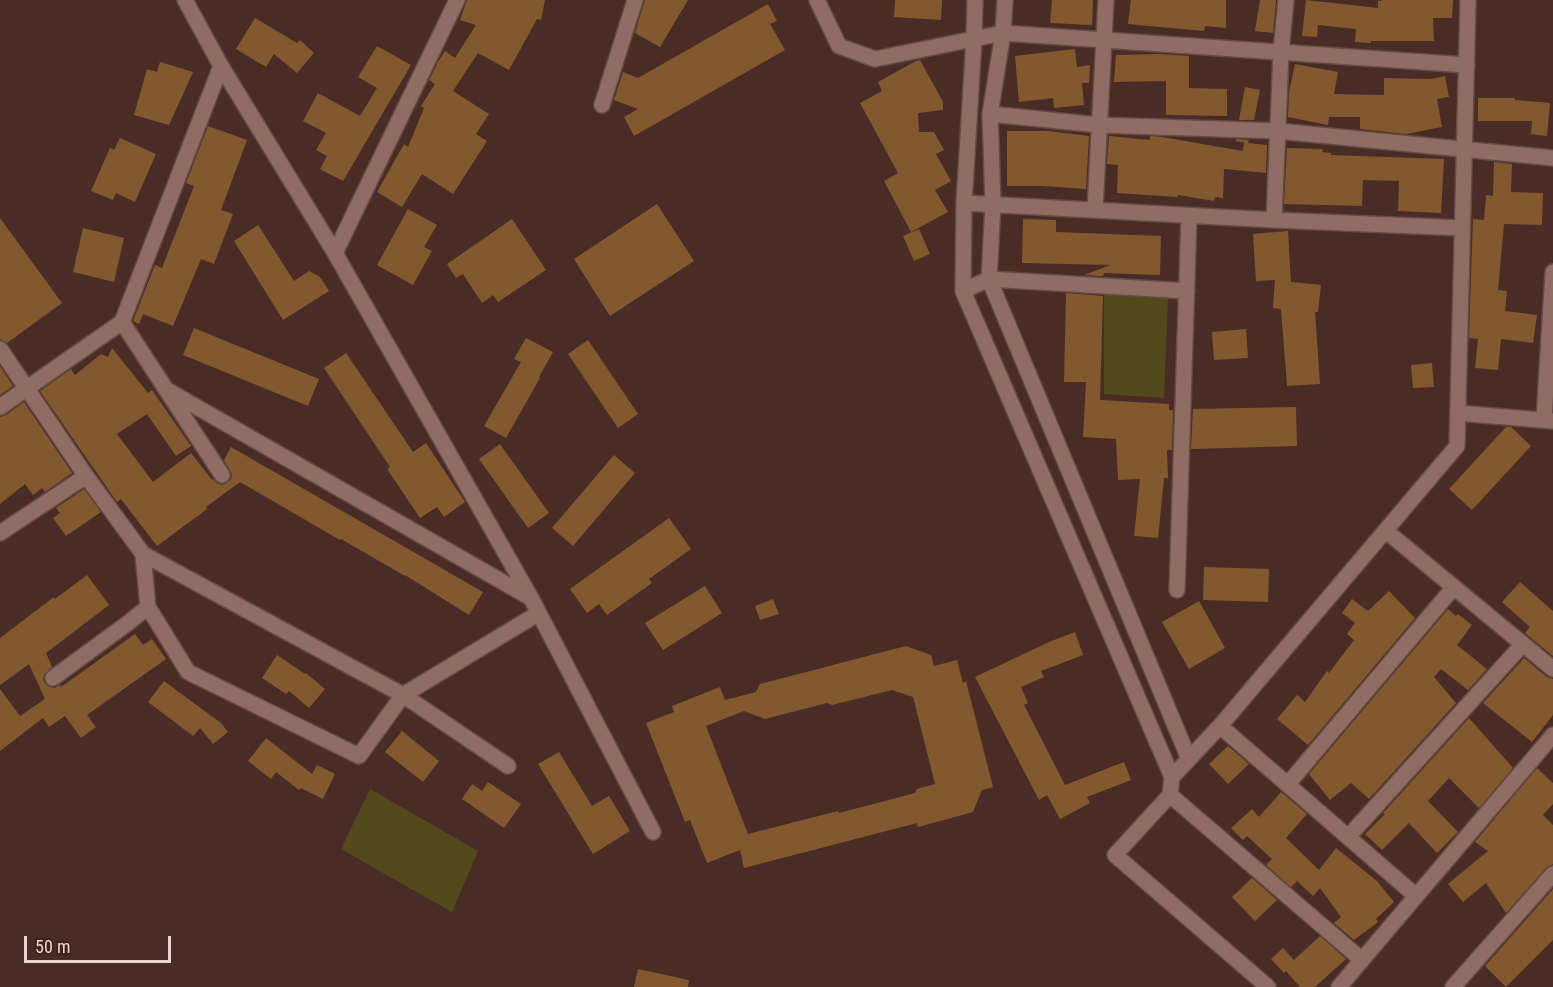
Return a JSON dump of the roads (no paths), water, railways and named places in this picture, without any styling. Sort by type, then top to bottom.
[{"type":"street","points":[[185,0],[221,66],[335,253],[531,598],[653,832]]},
{"type":"street","points":[[335,253],[457,0]]},
{"type":"street","points":[[602,105],[635,0]]},
{"type":"street","points":[[818,0],[839,46],[875,59],[1003,33],[1467,65]]},
{"type":"street","points":[[975,0],[964,203],[963,291],[1172,777],[1170,795],[1114,855],[1268,987]]},
{"type":"street","points":[[1005,0],[1003,33],[990,114],[993,204],[990,279],[1190,759]]},
{"type":"street","points":[[1095,210],[1106,0]]},
{"type":"street","points":[[1274,220],[1281,52],[1286,0]]},
{"type":"street","points":[[1172,777],[1220,726],[1457,446],[1468,0]]},
{"type":"street","points":[[0,407],[122,322],[221,66]]},
{"type":"street","points":[[990,114],[1099,125],[1278,131],[1553,158]]},
{"type":"street","points":[[964,203],[1462,228]]},
{"type":"street","points":[[1177,590],[1189,215]]},
{"type":"street","points":[[1458,413],[1548,420],[1553,272]]},
{"type":"street","points":[[963,291],[990,279],[1187,291]]},
{"type":"street","points":[[122,322],[222,475]]},
{"type":"street","points":[[0,350],[86,476],[143,554],[403,694],[508,766]]},
{"type":"street","points":[[166,390],[531,598]]},
{"type":"street","points":[[0,533],[86,476]]},
{"type":"street","points":[[1386,531],[1553,669]]},
{"type":"street","points":[[143,554],[148,607],[188,672],[359,756],[403,694],[539,613]]},
{"type":"street","points":[[1288,784],[1454,587]]},
{"type":"street","points":[[53,678],[148,607]]},
{"type":"street","points":[[1348,837],[1523,644]]},
{"type":"street","points":[[1220,726],[1416,896]]},
{"type":"street","points":[[1339,987],[1553,736]]},
{"type":"street","points":[[1170,795],[1362,960]]},
{"type":"street","points":[[1453,987],[1553,874]]}]
